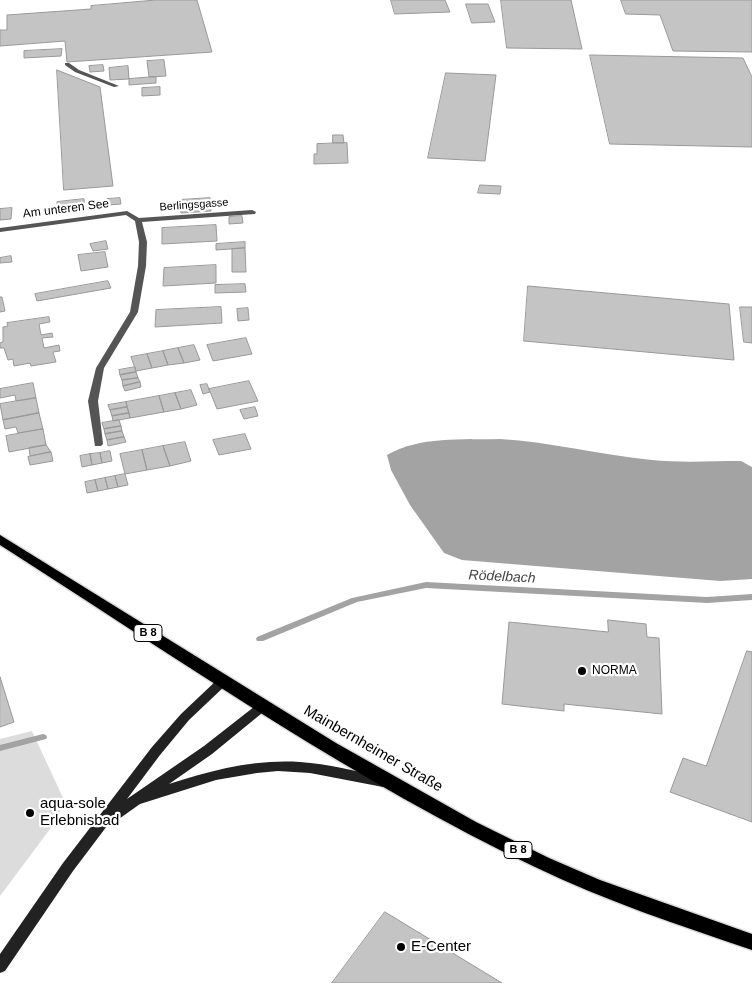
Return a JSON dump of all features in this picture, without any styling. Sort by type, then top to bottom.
[{"type":"main road","name":"Mainbernheimer Straße","points":[[0,539],[223,681],[390,783],[543,862],[651,908],[752,942]]},
{"type":"main road","points":[[0,966],[68,867],[156,752],[185,717],[223,681]]},
{"type":"main road","points":[[103,822],[213,746],[263,706]]},
{"type":"main road","points":[[135,800],[210,776],[256,768],[300,767],[390,783]]},
{"type":"street","points":[[67,64],[77,71],[116,86]]},
{"type":"street","name":"Berlingsgasse","points":[[138,220],[252,212]]},
{"type":"street","name":"Am unteren See","points":[[0,230],[127,213],[138,220]]},
{"type":"street","points":[[98,444],[93,402],[100,368],[134,312],[142,266],[143,242],[138,220]]},
{"type":"shaded area","points":[[456,439],[500,439],[652,460],[685,462],[741,461],[752,467],[752,579],[720,581],[462,560],[444,553],[410,505],[391,470],[387,455],[400,449],[427,442]]},
{"type":"shaded area","name":"aqua-sole Erlebnisbad","points":[[32,731],[65,802],[53,825],[0,896],[0,739]]},
{"type":"building","points":[[156,0],[197,0],[212,52],[67,62],[65,41],[0,46],[0,30],[7,30],[7,15],[91,9],[91,6]]},
{"type":"building","points":[[391,0],[445,0],[450,12],[395,14]]},
{"type":"building","points":[[501,0],[571,0],[582,49],[507,48]]},
{"type":"building","points":[[621,0],[752,0],[752,52],[673,51],[660,15],[626,14]]},
{"type":"building","points":[[466,4],[488,4],[495,22],[472,23]]},
{"type":"building","points":[[62,49],[61,56],[24,58],[24,51]]},
{"type":"building","points":[[590,55],[743,58],[752,77],[752,147],[610,144]]},
{"type":"building","points":[[164,60],[166,76],[149,77],[147,61]]},
{"type":"building","points":[[103,65],[104,71],[90,72],[89,66]]},
{"type":"building","points":[[128,66],[129,79],[110,80],[109,68]]},
{"type":"building","points":[[57,70],[100,87],[113,186],[64,190]]},
{"type":"building","points":[[446,73],[496,75],[485,161],[428,158]]},
{"type":"building","points":[[156,77],[156,83],[129,85],[129,79]]},
{"type":"building","points":[[160,87],[160,95],[142,96],[142,88]]},
{"type":"building","points":[[333,135],[343,135],[344,143],[333,143]]},
{"type":"building","points":[[347,143],[348,163],[314,164],[317,144]]},
{"type":"building","points":[[480,185],[501,186],[500,194],[478,193]]},
{"type":"building","points":[[120,198],[121,204],[108,205],[107,199]]},
{"type":"building","points":[[210,198],[211,211],[181,213],[180,200]]},
{"type":"building","points":[[84,199],[85,209],[57,211],[57,202]]},
{"type":"building","points":[[12,208],[11,219],[0,220],[0,209]]},
{"type":"building","points":[[242,216],[243,223],[229,224],[229,217]]},
{"type":"building","points":[[216,225],[217,241],[162,244],[162,228]]},
{"type":"building","points":[[106,241],[108,249],[93,251],[90,244]]},
{"type":"building","points":[[245,242],[245,248],[216,250],[216,244]]},
{"type":"building","points":[[245,248],[246,272],[232,272],[232,249]]},
{"type":"building","points":[[105,252],[108,267],[81,271],[78,255]]},
{"type":"building","points":[[11,256],[12,262],[0,263],[0,258]]},
{"type":"building","points":[[216,265],[216,283],[163,286],[164,268]]},
{"type":"building","points":[[108,281],[111,288],[37,301],[35,294]]},
{"type":"building","points":[[245,284],[246,292],[215,293],[215,285]]},
{"type":"building","points":[[528,286],[729,304],[734,360],[524,341]]},
{"type":"building","points":[[0,297],[2,297],[5,311],[0,312]]},
{"type":"building","points":[[221,307],[222,323],[155,327],[156,310]]},
{"type":"building","points":[[740,307],[752,307],[752,343],[744,342]]},
{"type":"building","points":[[248,308],[249,320],[238,321],[237,309]]},
{"type":"building","points":[[49,317],[50,322],[39,324],[41,335],[52,333],[53,337],[42,338],[44,348],[59,345],[60,351],[53,352],[56,362],[31,366],[30,363],[14,366],[13,359],[8,360],[4,348],[0,348],[0,343],[3,342],[3,327],[8,326],[7,323]]},
{"type":"building","points":[[246,338],[252,354],[213,361],[207,345]]},
{"type":"building","points":[[194,345],[200,360],[184,363],[178,348]]},
{"type":"building","points":[[178,348],[184,363],[168,365],[163,351]]},
{"type":"building","points":[[163,351],[168,365],[152,368],[147,354]]},
{"type":"building","points":[[147,354],[152,368],[136,371],[131,357]]},
{"type":"building","points":[[135,367],[136,372],[120,375],[119,370]]},
{"type":"building","points":[[136,372],[138,378],[122,380],[120,375]]},
{"type":"building","points":[[138,378],[140,382],[123,386],[122,380]]},
{"type":"building","points":[[249,381],[258,401],[217,409],[209,389]]},
{"type":"building","points":[[140,382],[141,387],[125,391],[123,386]]},
{"type":"building","points":[[33,383],[36,398],[16,401],[15,395],[0,398],[0,389]]},
{"type":"building","points":[[207,384],[210,392],[203,394],[200,385]]},
{"type":"building","points":[[191,390],[197,405],[181,409],[175,393]]},
{"type":"building","points":[[175,393],[181,409],[164,412],[159,396]]},
{"type":"building","points":[[159,396],[164,412],[130,418],[126,402]]},
{"type":"building","points":[[36,398],[39,413],[3,420],[0,404]]},
{"type":"building","points":[[126,402],[127,407],[110,410],[108,405]]},
{"type":"building","points":[[127,407],[129,413],[112,416],[110,410]]},
{"type":"building","points":[[255,407],[258,416],[244,419],[240,410]]},
{"type":"building","points":[[39,413],[43,429],[18,433],[16,427],[5,429],[3,420]]},
{"type":"building","points":[[129,413],[130,418],[113,421],[112,416]]},
{"type":"building","points":[[119,420],[121,426],[104,429],[102,423]]},
{"type":"building","points":[[121,426],[122,431],[105,434],[104,429]]},
{"type":"building","points":[[43,429],[46,445],[9,452],[6,436]]},
{"type":"building","points":[[122,431],[124,437],[107,440],[105,434]]},
{"type":"building","points":[[245,434],[251,449],[219,455],[213,440]]},
{"type":"building","points":[[124,437],[126,442],[108,446],[107,440]]},
{"type":"building","points":[[185,442],[191,461],[170,466],[163,446]]},
{"type":"building","points":[[46,445],[51,452],[30,456],[29,448]]},
{"type":"building","points":[[163,446],[170,466],[147,470],[142,450]]},
{"type":"building","points":[[142,450],[147,470],[125,474],[120,454]]},
{"type":"building","points":[[110,451],[112,461],[102,463],[100,453]]},
{"type":"building","points":[[51,452],[53,461],[30,465],[28,457]]},
{"type":"building","points":[[100,453],[102,463],[92,465],[90,454]]},
{"type":"building","points":[[90,454],[92,465],[82,467],[80,456]]},
{"type":"building","points":[[125,474],[128,485],[118,487],[115,476]]},
{"type":"building","points":[[115,476],[118,487],[108,489],[105,478]]},
{"type":"building","points":[[105,478],[108,489],[98,491],[95,480]]},
{"type":"building","points":[[95,480],[98,491],[87,493],[85,482]]},
{"type":"building","name":"NORMA","points":[[608,620],[646,624],[647,637],[659,638],[662,714],[564,704],[564,711],[502,704],[509,622],[608,632]]},
{"type":"building","points":[[747,651],[752,652],[752,822],[670,792],[683,758],[706,766]]},
{"type":"building","points":[[0,677],[14,722],[0,727]]},
{"type":"building","name":"E-Center","points":[[385,912],[502,983],[332,983]]},
{"type":"waterway","name":"Rödelbach","points":[[260,639],[355,600],[426,585],[707,600],[752,597]]},
{"type":"waterway","name":"Rödelbach","points":[[0,748],[43,737]]},
{"type":"place","name":"NORMA","points":[[582,671]]},
{"type":"place","name":"aqua-sole Erlebnisbad","points":[[30,813]]},
{"type":"place","name":"E-Center","points":[[401,947]]}]
